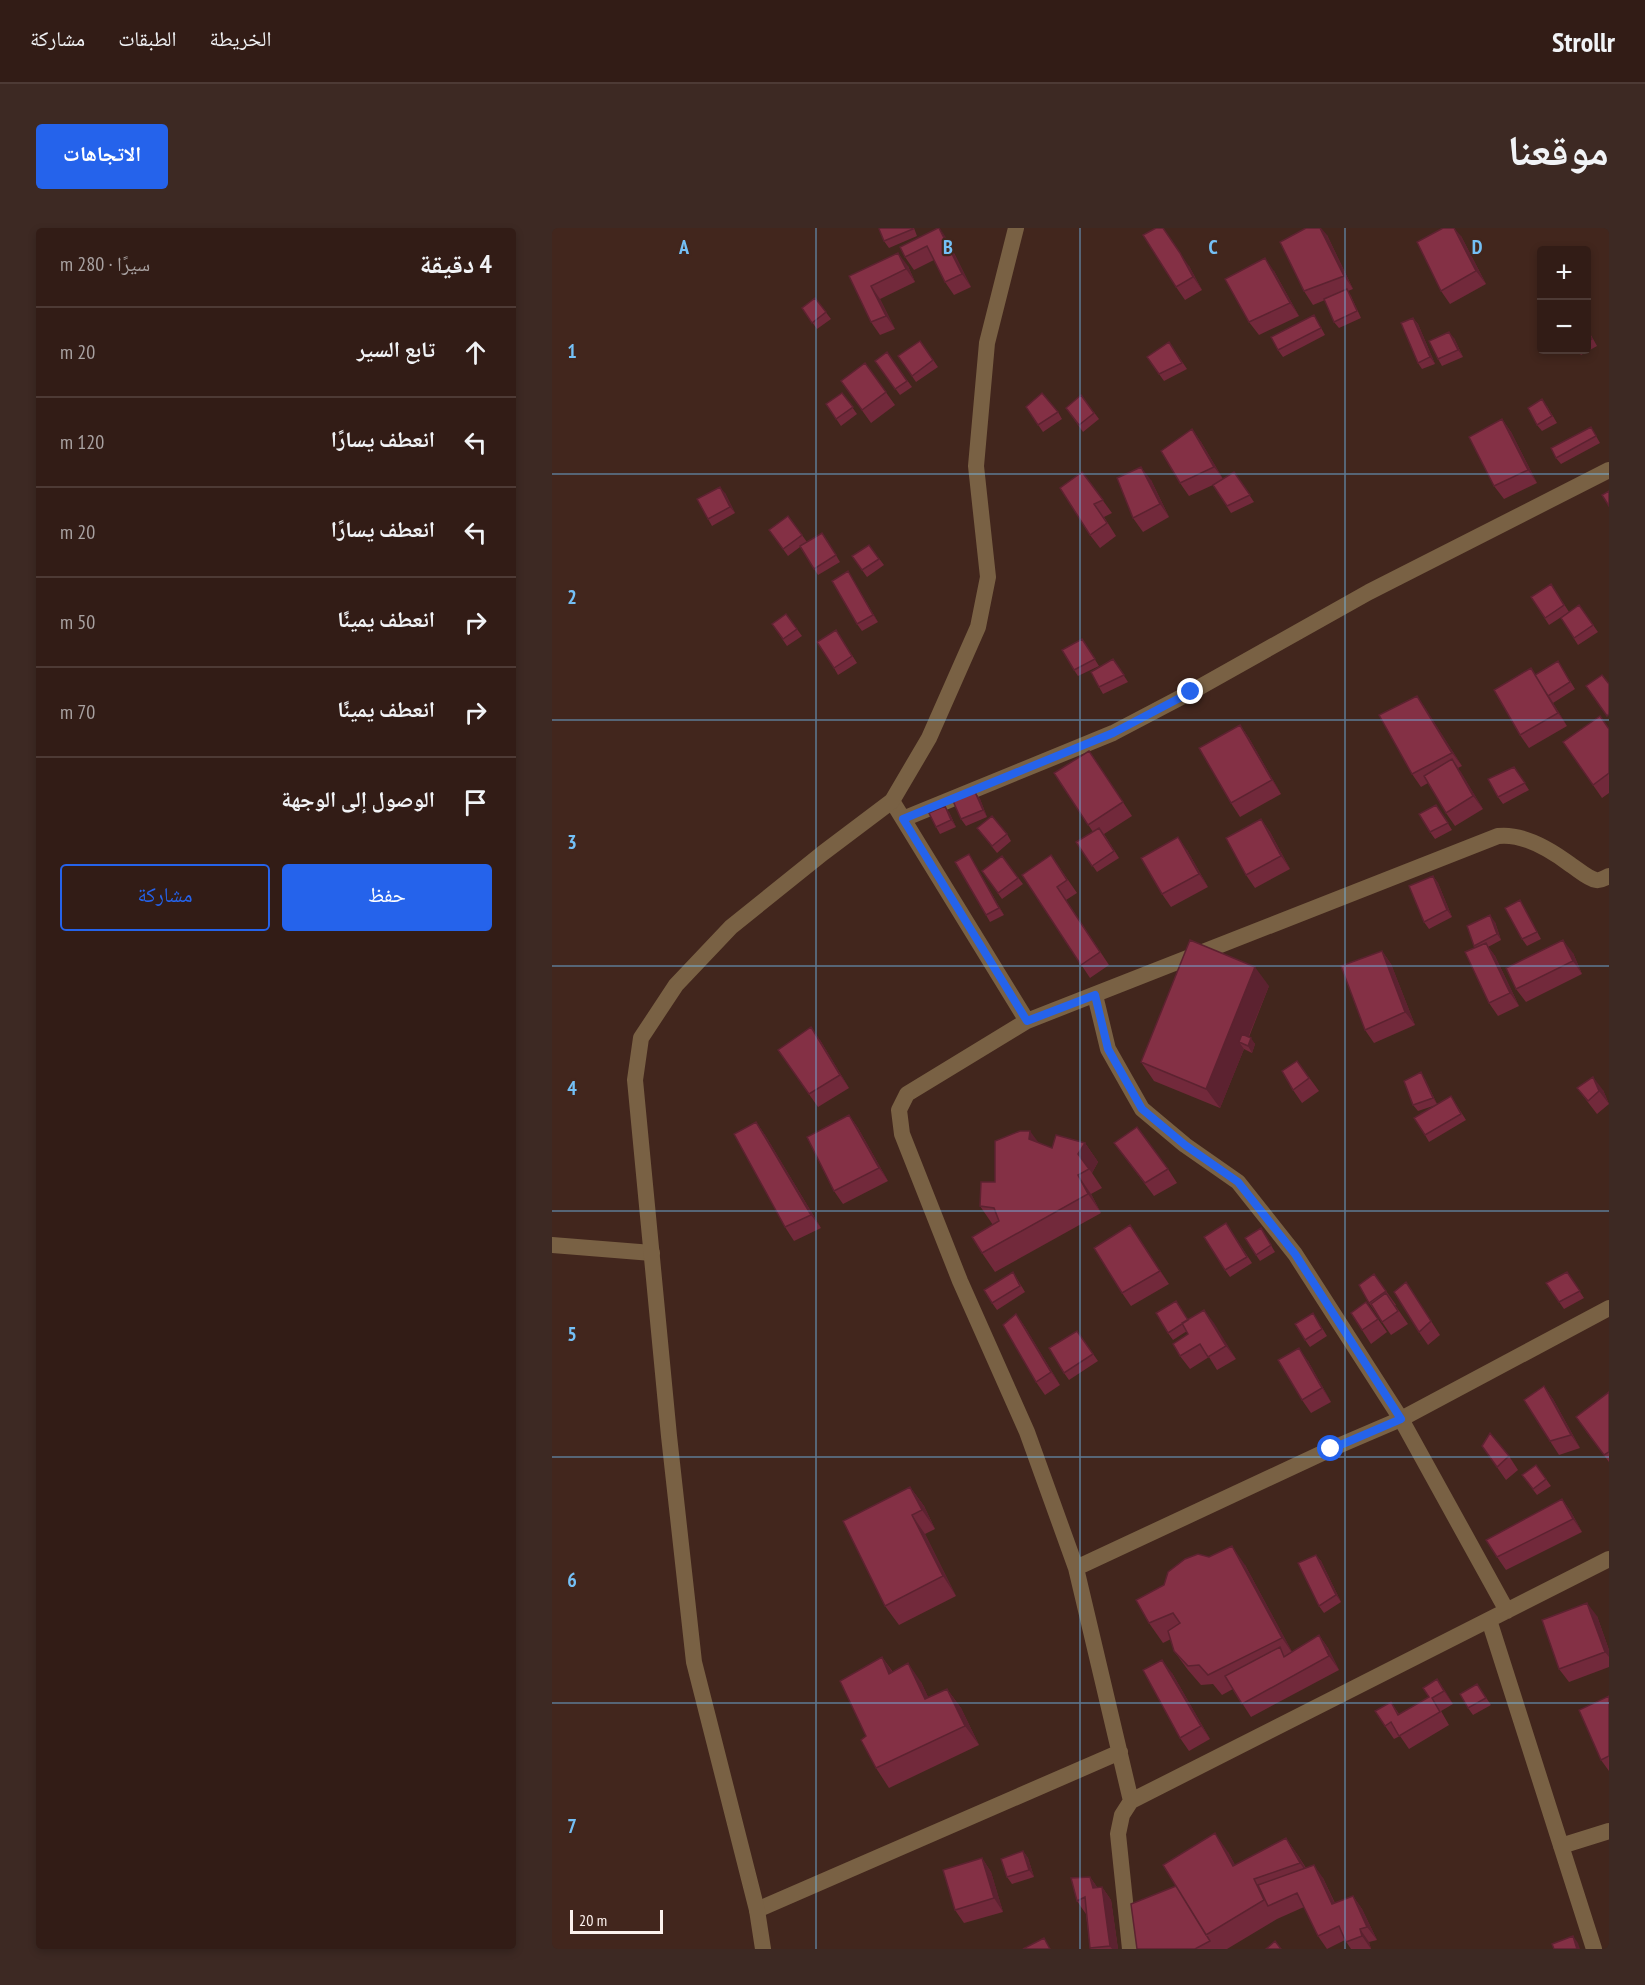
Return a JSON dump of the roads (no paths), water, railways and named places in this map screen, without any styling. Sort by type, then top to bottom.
[{"type":"street","points":[[763,1949],[757,1910],[694,1662],[669,1436],[635,1080],[641,1038],[676,985],[731,927],[892,801],[929,738],[978,627],[988,577],[976,466],[987,343],[1016,228]]},
{"type":"street","points":[[903,819],[1113,733],[1370,592],[1609,470]]},
{"type":"street","points":[[892,801],[1027,1021]]},
{"type":"street","points":[[1131,1801],[1076,1568],[1027,1432],[960,1281],[903,1134],[899,1110],[907,1094],[1027,1021],[1498,836],[1510,835],[1523,838],[1568,862],[1592,879],[1601,880],[1609,876]]},
{"type":"street","points":[[1095,995],[1108,1049],[1142,1109],[1185,1145],[1238,1182],[1295,1254],[1401,1419],[1507,1611]]},
{"type":"street","points":[[552,1245],[652,1253]]},
{"type":"street","points":[[1076,1568],[1331,1449],[1401,1419],[1609,1308]]},
{"type":"street","points":[[1130,1949],[1118,1834],[1122,1815],[1131,1801],[1609,1559]]},
{"type":"street","points":[[1489,1620],[1594,1949]]},
{"type":"street","points":[[757,1910],[1120,1752]]},
{"type":"street","points":[[1561,1846],[1609,1832]]}]
